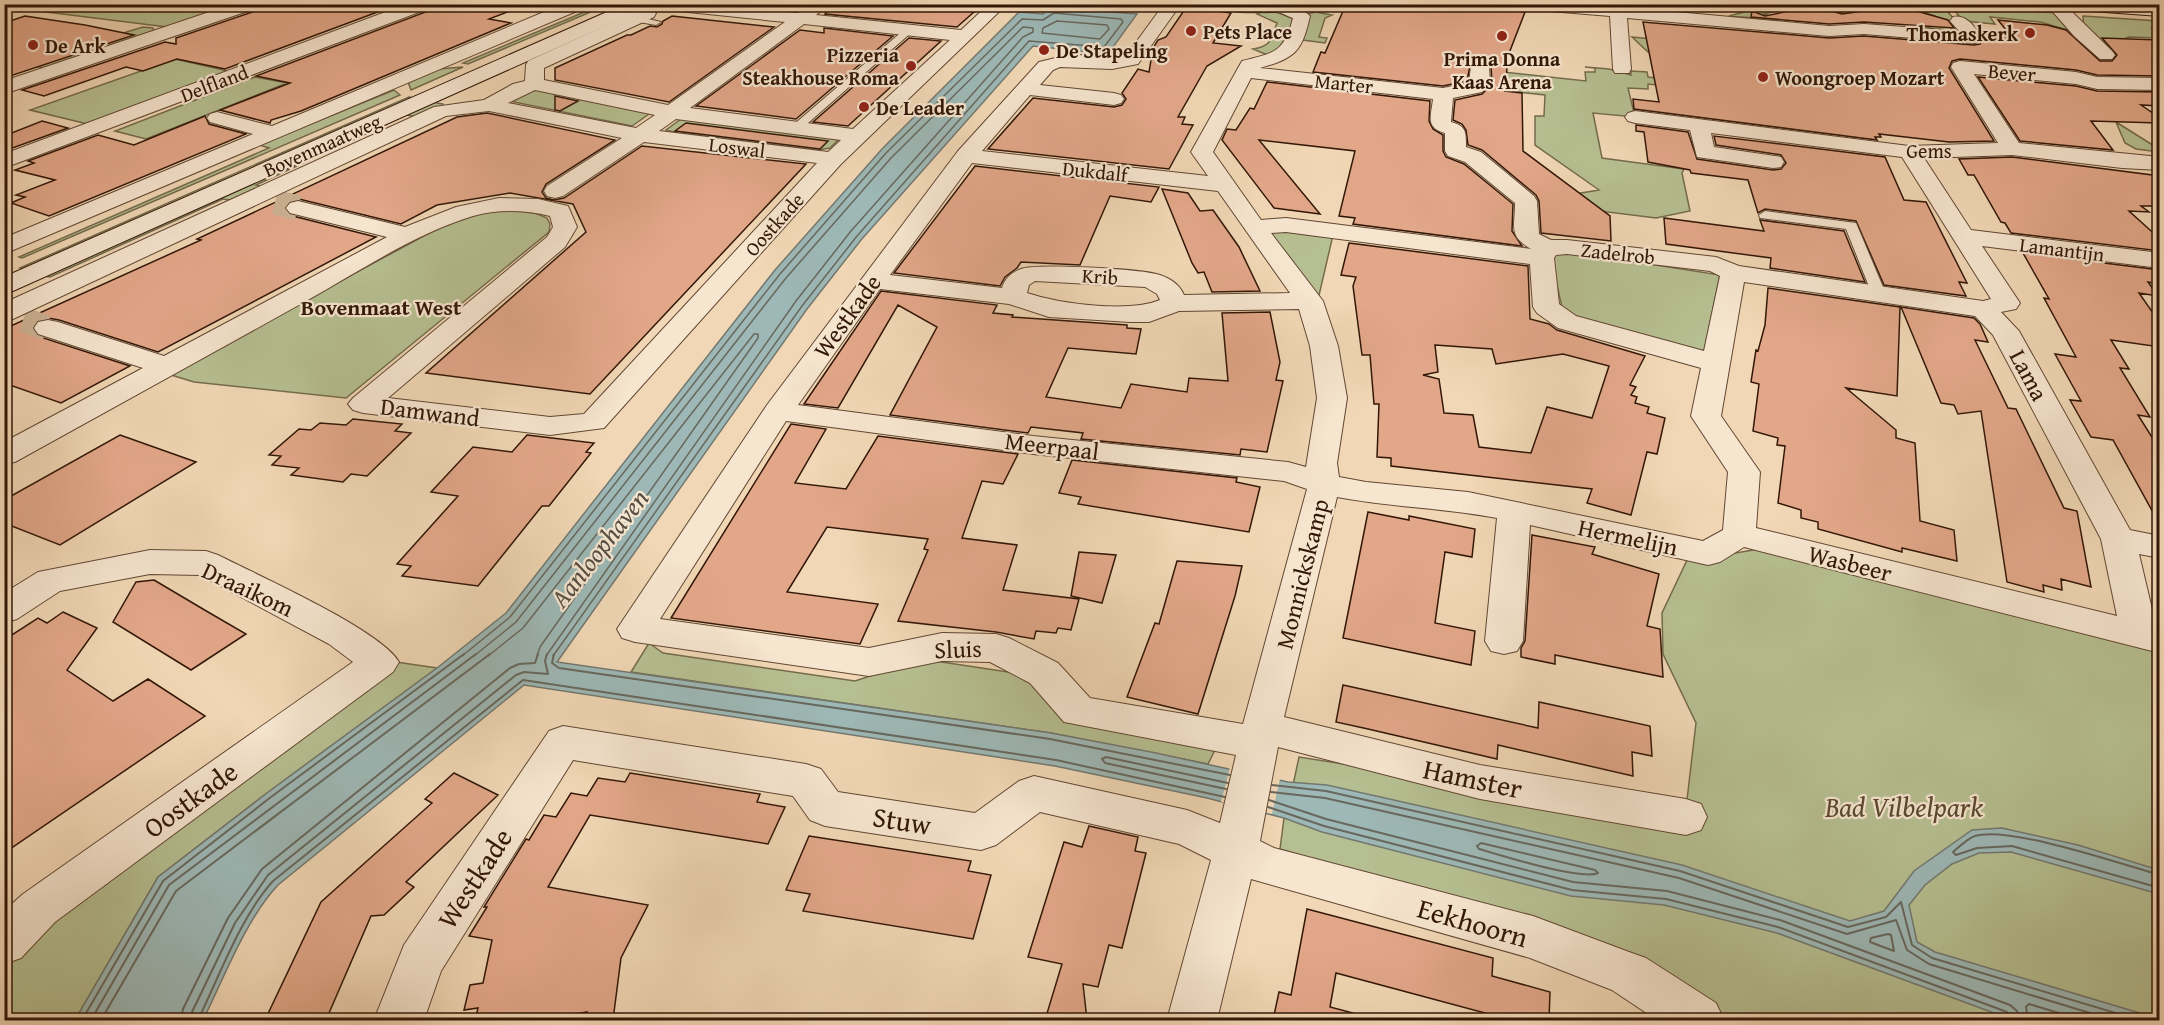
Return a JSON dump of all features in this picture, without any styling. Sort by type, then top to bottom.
[{"type":"street","points":[[6,86],[251,4]]},
{"type":"street","name":"Delfland","points":[[4,162],[424,4]]},
{"type":"street","name":"Bovenmaatweg","points":[[4,288],[454,82],[614,4]]},
{"type":"street","points":[[544,198],[640,135],[821,4]]},
{"type":"street","points":[[825,22],[849,4]]},
{"type":"street","name":"Oostkade","points":[[593,423],[833,159],[999,4]]},
{"type":"street","points":[[1223,4],[1264,9],[1274,6],[1302,16],[1296,42],[1284,56],[1249,65],[1244,71]]},
{"type":"street","points":[[1526,4],[1650,9],[1829,31],[1864,29],[1974,38],[1959,21]]},
{"type":"street","points":[[2054,4],[2106,55]]},
{"type":"street","points":[[2063,4],[2160,11]]},
{"type":"street","points":[[2076,5],[2160,6]]},
{"type":"street","points":[[536,6],[571,8]]},
{"type":"street","points":[[1151,6],[1180,6]]},
{"type":"street","name":"Westkade","points":[[635,629],[778,411],[966,156],[1046,66],[1074,59],[1124,62],[1132,60],[1180,6]]},
{"type":"street","name":"Bovenmaatweg","points":[[4,247],[571,8]]},
{"type":"street","points":[[1616,9],[1622,69]]},
{"type":"street","points":[[509,94],[535,65],[648,13],[800,20],[964,36]]},
{"type":"street","name":"Bovenmaatweg","points":[[4,270],[454,82],[648,13]]},
{"type":"street","name":"Marter","points":[[1244,71],[1443,94],[1475,88],[1480,83],[1480,66]]},
{"type":"street","name":"Bever","points":[[2012,149],[1960,67],[2076,78],[2097,83],[2160,84]]},
{"type":"street","name":"Monnickskamp","points":[[1192,1020],[1324,484],[1321,463],[1332,398],[1324,346],[1310,301],[1286,271],[1202,152],[1244,71]]},
{"type":"street","name":"Loswal","points":[[454,82],[509,94],[640,135],[833,159]]},
{"type":"street","points":[[1025,89],[1114,99]]},
{"type":"street","name":"Bovenmaatweg","points":[[20,319],[265,200],[441,111],[509,94]]},
{"type":"street","name":"Loswal","points":[[509,94],[857,136]]},
{"type":"street","points":[[1443,94],[1441,125],[1455,129],[1456,151],[1473,157],[1526,201],[1527,237],[1544,253],[1546,307],[1567,322],[1716,363]]},
{"type":"street","name":"Gems","points":[[1635,117],[1909,152],[2012,149],[2122,162],[2160,164]]},
{"type":"street","name":"Bovenmaatweg","points":[[217,118],[274,133]]},
{"type":"street","points":[[1699,125],[1705,152],[1773,162]]},
{"type":"street","points":[[1909,152],[2007,303],[1983,309]]},
{"type":"street","name":"Dukdalf","points":[[966,156],[1225,185]]},
{"type":"street","name":"Damwand","points":[[4,455],[450,214],[483,206],[544,198],[560,211],[565,226],[556,242],[363,404],[550,426],[593,423]]},
{"type":"street","points":[[298,208],[408,235]]},
{"type":"street","name":"Zadelrob","points":[[1257,227],[1286,225],[1544,253],[1567,247],[1716,264],[1733,273],[1983,309]]},
{"type":"street","name":"Lamantijn","points":[[1964,236],[2160,261]]},
{"type":"street","name":"Krib","points":[[879,273],[1015,289],[1049,309],[1149,314],[1175,303],[1310,301]]},
{"type":"street","name":"Krib","points":[[1015,289],[1030,274],[1048,273],[1151,280],[1168,289],[1175,303]]},
{"type":"street","points":[[1733,273],[1706,416],[1744,472],[1739,535]]},
{"type":"street","name":"Lama","points":[[1983,309],[2005,332],[2118,539],[2150,638]]},
{"type":"street","points":[[20,319],[168,367]]},
{"type":"street","name":"Meerpaal","points":[[778,411],[1033,445],[1288,472],[1324,484]]},
{"type":"street","name":"Hermelijn","points":[[1324,484],[1366,492],[1468,502],[1708,554],[1739,535]]},
{"type":"street","points":[[1504,641],[1514,512]]},
{"type":"street","name":"Wasbeer","points":[[1739,535],[2150,638]]},
{"type":"street","points":[[2118,539],[2160,547]]},
{"type":"street","name":"Draaikom","points":[[4,610],[50,581],[150,562],[206,563],[342,635],[380,662]]},
{"type":"street","name":"Sluis","points":[[635,629],[869,662],[942,646],[996,648],[1044,673],[1078,711],[1251,780]]},
{"type":"street","name":"Oostkade","points":[[4,943],[39,908],[380,662]]},
{"type":"street","name":"Westkade","points":[[399,1020],[421,960],[563,742]]},
{"type":"street","name":"Stuw","points":[[563,742],[806,781],[825,808],[981,832],[1035,793],[1187,828],[1251,780]]},
{"type":"street","name":"Hamster","points":[[1251,780],[1480,783],[1686,817]]},
{"type":"street","name":"Eekhoorn","points":[[1251,780],[1266,865],[1533,937],[1629,974],[1699,1020]]},
{"type":"lane","points":[[796,128],[908,31]]},
{"type":"lane","points":[[1766,216],[1851,226],[1879,294]]},
{"type":"green space","points":[[59,4],[236,5],[167,27],[38,11]]},
{"type":"green space","points":[[601,5],[607,5],[468,64],[463,63]]},
{"type":"green space","points":[[1736,5],[1803,5],[1764,14],[1780,20],[1729,16],[1744,12],[1741,6]]},
{"type":"green space","points":[[1814,5],[1893,5],[1871,10],[1886,20],[1875,23],[1856,21],[1848,15]]},
{"type":"green space","points":[[1898,5],[1942,5],[1965,32],[1936,30],[1924,26],[1939,22],[1935,16]]},
{"type":"green space","points":[[1950,5],[2058,13],[2075,32],[2040,22],[1990,17],[1995,24],[1963,21]]},
{"type":"green space","points":[[1263,11],[1277,12],[1298,21],[1277,59],[1253,49],[1267,44],[1277,23],[1257,14]]},
{"type":"green space","points":[[1315,12],[1332,15],[1325,18],[1319,37],[1327,38],[1325,43],[1303,40],[1308,14]]},
{"type":"green space","points":[[2083,16],[2159,21],[2159,28],[2152,28],[2159,33],[2159,38],[2129,37],[2118,41],[2127,48],[2104,47],[2084,32]]},
{"type":"green space","points":[[143,27],[153,28],[154,31],[44,68],[30,65],[40,58]]},
{"type":"green space","points":[[1632,37],[1842,57],[1840,51],[1866,54],[1894,109],[1648,84],[1648,89],[1628,88],[1635,117],[1593,113],[1602,158],[1684,169],[1682,173],[1690,211],[1656,218],[1559,206],[1563,196],[1599,190],[1535,145],[1535,116],[1544,116],[1545,95],[1480,88],[1484,85],[1509,87],[1504,72],[1586,81],[1585,72],[1595,72],[1595,68],[1585,67],[1609,69],[1631,75],[1631,71],[1647,72],[1648,77],[1874,102],[1863,79],[1837,76],[1853,70],[1848,65],[1833,59],[1823,69],[1648,52]]},
{"type":"green space","points":[[175,59],[241,74],[100,127],[30,110]]},
{"type":"green space","points":[[463,67],[411,90],[408,82],[438,69]]},
{"type":"green space","points":[[255,77],[287,83],[146,139],[115,131]]},
{"type":"green space","points":[[394,90],[400,95],[22,258],[19,257],[269,148],[259,145]]},
{"type":"green space","points":[[532,90],[652,112],[632,126],[509,101]]},
{"type":"green space","points":[[409,97],[419,99],[31,272],[20,268]]},
{"type":"green space","points":[[432,102],[443,104],[442,108],[418,117],[406,115],[256,185],[263,187],[234,201],[223,199],[50,277],[44,276]]},
{"type":"green space","points":[[681,119],[839,139],[830,148],[818,150],[666,130]]},
{"type":"green space","points":[[2116,122],[2159,149],[2159,152],[2136,149],[2125,143]]},
{"type":"green space","points":[[490,211],[535,213],[547,218],[550,224],[549,232],[346,398],[194,382],[168,374],[446,224]]},
{"type":"green space","points":[[1282,228],[1333,235],[1317,304],[1270,234]]},
{"type":"green space","points":[[1573,252],[1720,275],[1704,352],[1577,317],[1562,307],[1551,260],[1555,254]]},
{"type":"green space","name":"Bad Vilbelpark","points":[[1765,548],[2159,642],[2159,1020],[1715,1020],[1702,1007],[1576,940],[1280,849],[1284,818],[1286,818],[1299,757],[1685,817],[1696,723],[1663,654],[1662,613],[1690,554],[1706,558]]},
{"type":"green space","points":[[649,643],[663,653],[855,681],[922,659],[1035,676],[1061,716],[1216,748],[1208,764],[1051,733],[631,672]]},
{"type":"green space","points":[[396,662],[437,668],[267,793],[158,877],[75,1020],[5,1020],[4,951]]},
{"type":"water","name":"Aanloophaven","points":[[1050,7],[1137,14],[1108,54],[1033,46],[861,240],[807,309],[557,662],[1051,733],[1288,782],[1327,785],[1682,865],[1850,921],[1884,911],[1914,871],[1972,830],[2002,828],[2078,845],[2159,870],[2159,894],[2011,852],[1979,853],[1952,864],[1925,885],[1909,905],[1917,942],[1935,952],[2160,1019],[2013,1020],[1777,933],[1664,905],[1571,896],[1322,832],[1284,818],[1207,798],[1055,766],[524,685],[278,885],[266,899],[246,932],[203,1020],[75,1020],[158,877],[267,793],[437,668],[506,613],[775,270],[882,149],[1019,12],[1043,14]]},
{"type":"pier","points":[[1230,767],[1280,779],[1272,814],[1221,802]]},
{"type":"building","points":[[261,4],[399,4],[225,69],[177,59],[143,71],[126,67],[44,96],[22,90],[165,42],[176,44],[176,38],[258,10]]},
{"type":"building","points":[[434,4],[523,6],[489,19],[511,23],[301,111],[271,120],[270,123],[220,110],[290,83],[256,76],[431,10]]},
{"type":"building","points":[[831,4],[983,4],[957,27],[825,14]]},
{"type":"building","points":[[1346,4],[1467,4],[1525,12],[1508,56],[1505,91],[1522,93],[1523,151],[1610,216],[1611,241],[1541,233],[1539,201],[1536,195],[1482,150],[1468,145],[1466,130],[1462,124],[1453,120],[1455,100],[1482,94],[1492,84],[1491,66],[1487,60],[1471,61],[1467,81],[1443,86],[1313,72],[1321,52],[1325,53]]},
{"type":"building","points":[[1814,6],[1842,14],[1899,6],[1948,20],[1954,28],[1864,22],[1829,24],[1751,17],[1752,11],[1765,16]]},
{"type":"building","points":[[1196,8],[1231,13],[1213,43],[1241,46],[1207,66],[1178,117],[1185,117],[1182,124],[1193,125],[1169,169],[988,149],[1033,98],[1114,107],[1122,105],[1126,99],[1122,93],[1138,69],[1149,72],[1153,48],[1158,40],[1166,37],[1185,9],[1194,10]]},
{"type":"building","name":"De Ark","points":[[25,16],[134,35],[4,78],[4,23]]},
{"type":"building","points":[[672,16],[774,27],[669,102],[555,80],[555,68],[627,35],[650,26],[657,27]]},
{"type":"building","points":[[1998,20],[2047,25],[2066,30],[2100,61],[2112,61],[2117,55],[2102,38],[2160,40],[2160,76],[2097,75],[2076,70],[1960,59],[1952,61],[1949,68],[1994,141],[1949,142],[1879,134],[1881,137],[1875,137],[1877,140],[1634,109],[1633,99],[1659,102],[1643,22],[1829,38],[1864,36],[1974,45],[1980,44],[1985,39],[1979,30],[2014,40]]},
{"type":"building","points":[[824,28],[893,36],[796,119],[696,106],[800,30],[824,33]]},
{"type":"building","points":[[909,38],[941,41],[848,126],[813,122]]},
{"type":"building","points":[[1978,77],[2076,86],[2097,91],[2160,92],[2160,106],[2141,105],[2160,118],[2160,123],[2091,121],[2113,150],[2020,141]]},
{"type":"building","points":[[1267,82],[1430,101],[1429,121],[1433,129],[1443,135],[1443,151],[1446,157],[1464,164],[1513,204],[1512,231],[1522,246],[1353,224],[1355,218],[1339,216],[1355,151],[1259,140],[1320,214],[1274,208],[1222,140],[1227,129],[1236,130],[1250,108],[1254,109]]},
{"type":"building","points":[[555,96],[578,101],[560,111],[555,110]]},
{"type":"building","points":[[487,113],[615,140],[546,184],[542,192],[546,198],[554,200],[564,198],[642,146],[806,164],[590,394],[426,373],[586,232],[573,204],[510,193],[437,205],[401,224],[299,199],[289,201],[284,208],[289,215],[376,237],[158,352],[59,320],[48,318],[38,320],[32,327],[37,336],[130,366],[61,403],[4,383],[4,329],[201,240],[197,239],[457,117]]},
{"type":"building","points":[[205,116],[209,124],[246,134],[49,216],[11,203],[25,197],[16,195],[55,180],[15,170],[34,163],[28,161],[98,135],[134,145]]},
{"type":"building","points":[[42,121],[68,128],[4,151],[4,136]]},
{"type":"building","points":[[686,123],[828,141],[820,149],[675,131]]},
{"type":"building","points":[[1636,125],[1688,132],[1697,159],[1773,170],[1781,169],[1786,163],[1781,155],[1716,145],[1714,136],[1885,157],[1904,200],[1926,202],[1967,283],[1959,282],[1966,296],[1884,285],[1856,221],[1765,209],[1758,213],[1748,180],[1691,173],[1690,170],[1648,162],[1644,132],[1636,131]]},
{"type":"building","points":[[2012,157],[2160,176],[2160,206],[2141,206],[2149,212],[2129,211],[2160,239],[2160,251],[2011,233],[2005,223],[2001,222],[1974,175],[1968,175],[1959,159]]},
{"type":"building","points":[[975,166],[1159,187],[1151,202],[1110,196],[1080,265],[1021,262],[1005,277],[1000,286],[894,273]]},
{"type":"building","points":[[1162,189],[1188,193],[1200,211],[1213,210],[1239,247],[1260,291],[1212,292],[1204,272],[1198,273],[1192,263]]},
{"type":"building","points":[[1664,218],[1764,231],[1760,220],[1844,231],[1865,282],[1770,268],[1771,258],[1666,244]]},
{"type":"building","points":[[1349,243],[1528,266],[1530,319],[1549,324],[1557,330],[1645,356],[1630,385],[1636,387],[1631,395],[1637,397],[1635,403],[1649,407],[1647,413],[1665,418],[1657,454],[1647,452],[1631,515],[1587,503],[1592,489],[1391,466],[1391,458],[1377,457],[1379,404],[1374,404],[1370,355],[1362,355],[1353,286],[1356,277],[1341,275]],"holes":[[[1435,345],[1492,349],[1496,364],[1563,354],[1609,366],[1592,418],[1547,407],[1531,453],[1479,447],[1473,415],[1444,413],[1439,379],[1423,375],[1438,372]]]},
{"type":"building","points":[[2023,253],[2160,270],[2160,284],[2148,282],[2158,296],[2139,293],[2160,323],[2160,347],[2111,340],[2129,369],[2120,368],[2150,417],[2138,415],[2160,450],[2160,525],[2113,440],[2091,437],[2070,400],[2081,401],[2055,354],[2076,357],[2044,298],[2049,299]]},
{"type":"building","points":[[1768,288],[1900,307],[1897,396],[1846,388],[1896,430],[1896,438],[1915,443],[1920,521],[1954,530],[1957,561],[1902,548],[1902,552],[1818,529],[1818,522],[1801,518],[1801,510],[1778,503],[1785,446],[1777,445],[1778,438],[1753,431],[1759,384],[1751,382],[1756,350],[1758,351],[1765,325]]},
{"type":"building","points":[[881,291],[997,305],[993,313],[1013,315],[1012,317],[1127,325],[1127,328],[1141,329],[1136,354],[1068,348],[1046,397],[1121,408],[1131,384],[1187,392],[1189,378],[1228,381],[1222,313],[1270,312],[1280,362],[1276,380],[1283,381],[1267,452],[1241,449],[1240,455],[1081,439],[1083,433],[1031,427],[1028,433],[890,415],[937,327],[898,305],[838,408],[804,404]]},
{"type":"building","points":[[1901,307],[1974,318],[1980,324],[1988,342],[1975,340],[2008,408],[2016,409],[2064,508],[2077,511],[2091,587],[2061,579],[2062,590],[2043,585],[2044,592],[2007,582],[1981,411],[1958,414],[1954,405],[1941,403]]},
{"type":"building","points":[[353,419],[402,424],[395,431],[411,433],[367,476],[351,474],[343,482],[291,475],[299,468],[272,465],[281,456],[269,455],[299,429],[311,430],[320,423],[346,425]]},
{"type":"building","points":[[791,424],[826,429],[795,483],[846,489],[878,436],[1018,454],[1003,484],[982,481],[962,538],[1017,545],[1003,590],[1079,599],[1071,630],[1058,628],[1056,633],[1036,631],[1034,639],[996,632],[898,621],[928,550],[924,549],[928,539],[827,527],[787,592],[878,604],[860,644],[671,618]]},
{"type":"building","points":[[120,435],[196,462],[60,545],[4,523],[4,500]]},
{"type":"building","points":[[527,435],[594,443],[586,452],[591,453],[549,506],[542,506],[478,586],[402,576],[411,566],[397,564],[458,496],[431,492],[473,447],[512,452]]},
{"type":"building","points":[[1072,460],[1237,478],[1236,482],[1260,487],[1249,532],[1078,504],[1081,497],[1059,493]]},
{"type":"building","points":[[1368,512],[1409,520],[1409,516],[1475,529],[1472,557],[1445,552],[1435,623],[1475,631],[1471,665],[1343,638]]},
{"type":"building","points":[[1532,535],[1595,547],[1592,554],[1659,574],[1647,626],[1660,629],[1663,677],[1555,655],[1555,664],[1521,657],[1521,648],[1525,641]]},
{"type":"building","points":[[1079,552],[1116,555],[1102,603],[1071,596]]},
{"type":"building","points":[[1177,561],[1242,566],[1235,596],[1198,714],[1127,697],[1155,623],[1159,624]]},
{"type":"building","points":[[154,580],[246,634],[191,670],[113,622],[136,582]]},
{"type":"building","points":[[63,612],[97,628],[67,670],[113,701],[148,679],[205,716],[4,853],[4,640],[38,618],[47,623]]},
{"type":"building","points":[[1343,685],[1538,728],[1539,702],[1650,726],[1652,756],[1632,752],[1633,776],[1498,745],[1497,759],[1336,722]]},
{"type":"building","points":[[454,773],[498,795],[406,882],[414,887],[384,915],[371,916],[326,1020],[265,1020],[321,902],[432,803],[425,799]]},
{"type":"building","points":[[630,773],[760,794],[757,802],[785,807],[768,844],[590,815],[548,887],[648,905],[621,958],[613,1020],[586,1020],[587,1012],[541,1020],[475,1020],[478,1008],[464,1010],[470,985],[483,983],[492,940],[469,936],[526,839],[529,840],[544,815],[556,817],[571,793],[587,796],[598,778],[625,782]]},
{"type":"building","points":[[1089,826],[1138,837],[1135,851],[1146,853],[1122,948],[1109,945],[1098,987],[1083,984],[1087,1020],[1045,1020],[1062,964],[1028,957],[1064,842],[1082,847]]},
{"type":"building","points":[[809,836],[971,861],[968,871],[991,875],[973,939],[803,911],[810,894],[786,890]]},
{"type":"building","points":[[1307,909],[1493,958],[1492,976],[1550,992],[1549,1020],[1511,1020],[1336,973],[1330,1007],[1353,1013],[1352,1020],[1273,1020],[1279,992],[1291,995]]},
{"type":"tunnel","points":[[275,202],[298,208]]},
{"type":"tunnel","points":[[23,320],[48,328]]},
{"type":"place","name":"Pets Place","points":[[1191,31]]},
{"type":"place","name":"Thomaskerk","points":[[2030,33]]},
{"type":"place","name":"Prima Donna Kaas Arena","points":[[1502,36]]},
{"type":"place","name":"De Ark","points":[[33,45]]},
{"type":"place","name":"De Stapeling","points":[[1044,50]]},
{"type":"place","name":"Pizzeria Steakhouse Roma","points":[[911,66]]},
{"type":"place","name":"Woongroep Mozart","points":[[1763,77]]},
{"type":"place","name":"De Leader","points":[[864,107]]},
{"type":"district","name":"Bovenmaat West","points":[[381,307]]}]
